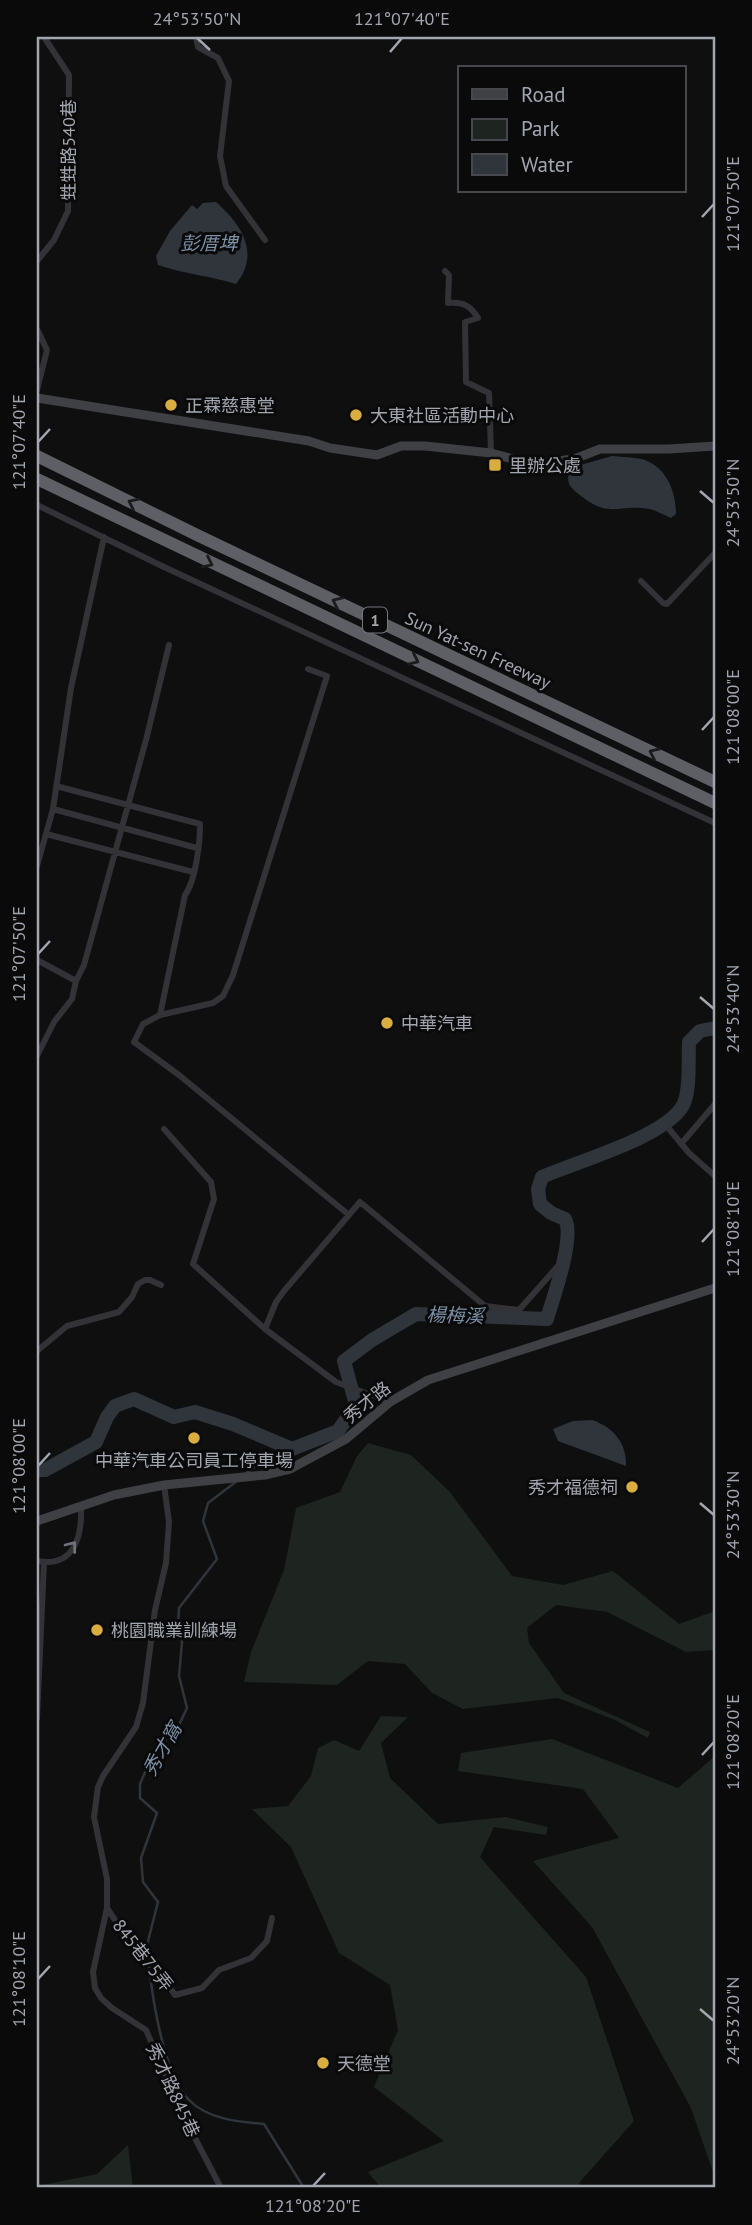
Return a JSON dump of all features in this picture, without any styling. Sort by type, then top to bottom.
[{"type":"highway","name":"Sun Yat-sen Freeway","points":[[37,456],[715,782]]},
{"type":"highway","name":"Sun Yat-sen Freeway","points":[[37,479],[715,803]]},
{"type":"main road","points":[[37,398],[309,441],[330,448],[377,455],[401,446],[425,446],[491,453],[520,461],[554,461],[577,458],[600,449],[715,446]]},
{"type":"main road","name":"秀才路","points":[[37,1521],[114,1495],[164,1485],[265,1475],[289,1469],[346,1439],[404,1392],[446,1374],[715,1288]]},
{"type":"street","name":"甡甡路540巷","points":[[37,261],[54,240],[68,211],[69,75],[44,37]]},
{"type":"street","points":[[195,37],[198,47],[218,58],[229,81],[220,156],[226,186],[265,240]]},
{"type":"street","points":[[445,271],[449,275],[448,303],[462,302],[478,318],[465,322],[464,370],[466,382],[489,393],[491,453]]},
{"type":"street","points":[[37,329],[47,349],[37,390]]},
{"type":"street","points":[[37,505],[715,823]]},
{"type":"street","points":[[37,866],[53,809],[71,688],[104,537]]},
{"type":"street","points":[[641,581],[667,604],[715,553]]},
{"type":"street","points":[[37,1056],[54,1022],[72,999],[76,981],[84,965],[169,645]]},
{"type":"street","points":[[308,669],[327,676],[233,975],[223,996],[213,1003],[160,1015],[143,1024],[134,1042],[179,1075],[349,1215]]},
{"type":"street","points":[[56,786],[200,824],[194,872],[190,889],[185,895],[160,1015]]},
{"type":"street","points":[[53,809],[197,848]]},
{"type":"street","points":[[46,834],[194,872]]},
{"type":"street","points":[[37,960],[76,981]]},
{"type":"street","points":[[681,1144],[715,1104]]},
{"type":"street","points":[[163,1129],[211,1182],[214,1199],[193,1264],[265,1329],[336,1382],[390,1402]]},
{"type":"street","points":[[670,1130],[715,1176]]},
{"type":"street","points":[[265,1329],[276,1302],[284,1291],[360,1202],[485,1306],[519,1310],[557,1267]]},
{"type":"street","points":[[37,1350],[67,1326],[119,1312],[132,1297],[138,1284],[145,1280],[161,1285]]},
{"type":"street","name":"秀才路845巷","points":[[164,1485],[169,1522],[166,1563],[155,1610],[143,1703],[136,1727],[98,1787],[94,1817],[107,1879],[107,1908],[93,1972],[95,1988],[111,2008],[146,2030],[184,2117],[220,2188]]},
{"type":"street","points":[[37,1718],[40,1562],[63,1558],[79,1540],[81,1508]]},
{"type":"street","name":"845巷75弄","points":[[107,1908],[140,1957],[158,1970],[175,1995],[202,1988],[219,1970],[251,1958],[267,1941],[272,1918]]},
{"type":"green space","points":[[368,1443],[411,1455],[450,1492],[512,1576],[563,1585],[613,1571],[679,1624],[715,1611],[715,1650],[686,1652],[607,1612],[556,1605],[527,1628],[529,1643],[564,1693],[650,1732],[648,1738],[615,1720],[558,1698],[463,1709],[432,1693],[405,1664],[368,1661],[337,1685],[244,1682],[251,1652],[284,1570],[296,1508],[340,1492],[357,1456]]},
{"type":"green space","points":[[381,1716],[408,1717],[381,1743],[390,1778],[438,1824],[506,1817],[548,1827],[546,1835],[494,1827],[480,1857],[586,1977],[634,2121],[579,2183],[583,2188],[381,2188],[368,2172],[444,2141],[374,2087],[398,2030],[390,1985],[339,1953],[291,1847],[252,1809],[288,1806],[311,1776],[318,1748],[334,1740],[359,1751]]},
{"type":"green space","points":[[552,1739],[678,1788],[715,1756],[715,2178],[691,2108],[592,1927],[533,1861],[619,1838],[583,1789],[458,1771],[461,1753]]},
{"type":"green space","points":[[128,2145],[133,2188],[37,2188],[97,2174]]},
{"type":"water","name":"彭厝埤","points":[[216,202],[240,229],[245,240],[247,261],[236,284],[158,265],[156,256],[170,231],[192,205],[197,209],[203,203]]},
{"type":"water","points":[[612,456],[645,460],[660,469],[672,490],[676,514],[671,518],[650,509],[606,509],[588,501],[571,487],[568,479],[570,468]]},
{"type":"water","points":[[592,1420],[617,1437],[624,1450],[626,1466],[558,1441],[553,1429],[573,1421]]},
{"type":"waterway","name":"楊梅溪","points":[[37,1470],[45,1470],[96,1442],[115,1406],[134,1399],[174,1417],[195,1412],[233,1424],[292,1449],[338,1431],[356,1405],[344,1361],[372,1340],[416,1314],[547,1319],[562,1268],[567,1228],[565,1219],[540,1204],[538,1189],[542,1177],[638,1139],[672,1118],[682,1107],[687,1093],[689,1042],[700,1031],[715,1028]]},
{"type":"waterway","name":"秀才窩","points":[[245,1474],[262,1461],[292,1449]]},
{"type":"waterway","name":"秀才窩","points":[[148,1960],[146,1949],[158,1902],[143,1882],[141,1858],[157,1813],[140,1798],[140,1784],[160,1747],[179,1725],[187,1708],[179,1676],[182,1642],[178,1625],[179,1608],[217,1559],[203,1521],[208,1503],[237,1481]]},
{"type":"waterway","name":"秀才窩","points":[[149,1967],[161,2037],[180,2089],[196,2106],[214,2115],[234,2121],[264,2124],[304,2188]]},
{"type":"place","name":"正霖慈惠堂","points":[[171,405]]},
{"type":"place","name":"大東社區活動中心","points":[[356,415]]},
{"type":"place","name":"里辦公處","points":[[495,465]]},
{"type":"place","name":"中華汽車","points":[[387,1023]]},
{"type":"place","name":"中華汽車公司員工停車場","points":[[194,1438]]},
{"type":"place","name":"秀才福德祠","points":[[632,1487]]},
{"type":"place","name":"桃園職業訓練場","points":[[97,1630]]},
{"type":"place","name":"天德堂","points":[[323,2063]]}]
